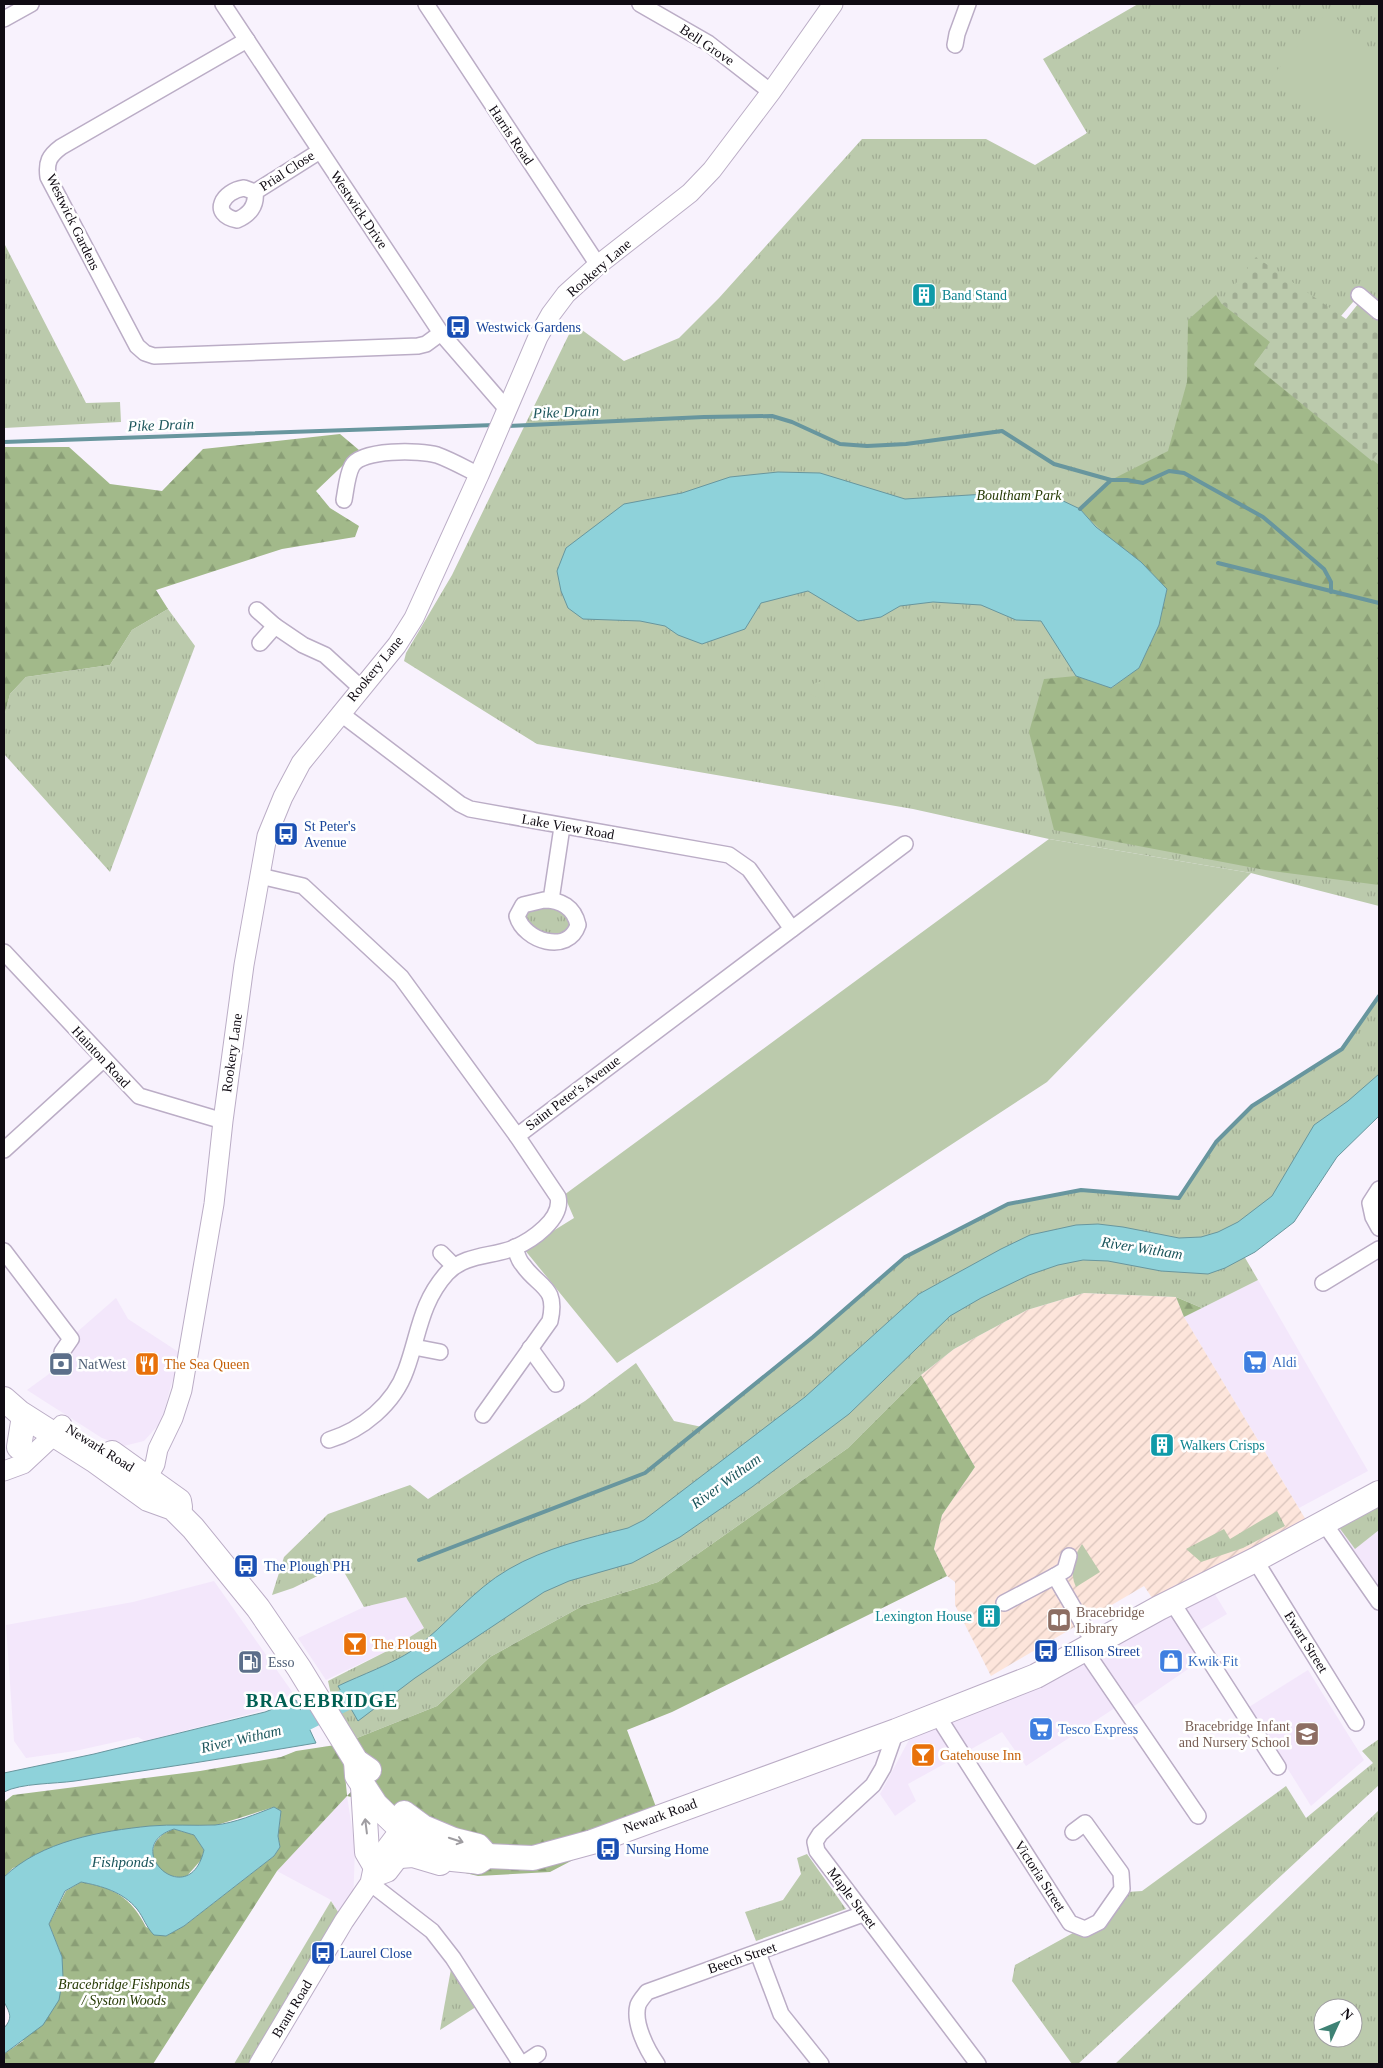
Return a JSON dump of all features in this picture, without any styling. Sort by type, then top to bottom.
[{"type":"main road","name":"Newark Road","points":[[4,1392],[15,1395],[54,1427],[136,1480],[148,1499],[173,1508],[210,1546],[258,1608],[309,1684],[356,1760],[370,1770],[409,1834],[413,1855],[442,1864],[452,1858],[478,1862],[487,1856],[533,1858],[592,1842],[896,1731],[1036,1676],[1089,1646],[1379,1493]]},
{"type":"main road","name":"Newark Road","points":[[4,1399],[24,1416],[54,1427]]},
{"type":"main road","points":[[20,1447],[24,1416]]},
{"type":"main road","name":"Newark Road","points":[[356,1760],[357,1776],[376,1805],[409,1834],[454,1840],[478,1846],[487,1856]]},
{"type":"main road","points":[[363,1786],[366,1852],[372,1875]]},
{"type":"street","points":[[4,19],[31,4]]},
{"type":"street","name":"Westwick Drive","points":[[223,4],[441,333],[501,419]]},
{"type":"street","name":"Harris Road","points":[[426,4],[598,266]]},
{"type":"street","name":"Bell Grove","points":[[640,4],[708,44],[771,92]]},
{"type":"street","name":"Rookery Lane","points":[[136,1480],[144,1456],[158,1449],[174,1418],[182,1390],[213,1214],[223,1121],[244,965],[267,836],[282,797],[301,763],[397,645],[414,618],[479,475],[501,419],[538,337],[551,314],[566,294],[598,266],[690,193],[712,170],[771,92],[833,4]]},
{"type":"street","points":[[955,45],[968,4]]},
{"type":"street","name":"Westwick Gardens","points":[[247,40],[61,147],[50,155],[46,166],[48,177],[137,346],[154,356],[418,346],[426,344],[441,333]]},
{"type":"street","name":"Prial Close","points":[[255,192],[320,151]]},
{"type":"street","points":[[1359,295],[1379,312]]},
{"type":"street","points":[[344,500],[352,466],[360,459],[376,453],[424,453],[436,455],[479,475]]},
{"type":"street","points":[[257,610],[275,626],[303,645],[325,655],[361,688]]},
{"type":"street","points":[[260,642],[275,626]]},
{"type":"street","name":"Lake View Road","points":[[340,713],[460,804],[470,809],[562,827],[729,855],[749,869],[792,929]]},
{"type":"street","points":[[551,900],[562,827]]},
{"type":"street","name":"Saint Peter's Avenue","points":[[260,876],[303,886],[401,977],[517,1136],[905,844]]},
{"type":"street","name":"Hainton Road","points":[[4,952],[140,1096],[223,1121]]},
{"type":"street","points":[[4,1150],[104,1059]]},
{"type":"street","points":[[329,1440],[346,1442],[393,1393],[405,1373],[414,1347],[421,1315],[428,1300],[454,1266],[472,1258],[514,1248],[541,1230],[555,1216],[560,1205],[558,1197],[517,1136]]},
{"type":"street","points":[[1379,1189],[1370,1203],[1373,1217],[1379,1228]]},
{"type":"street","points":[[483,1415],[550,1321],[552,1299],[545,1285],[524,1267],[514,1248]]},
{"type":"street","points":[[1323,1283],[1379,1249]]},
{"type":"street","points":[[4,1251],[71,1340],[62,1352]]},
{"type":"street","points":[[441,1253],[454,1266]]},
{"type":"street","points":[[414,1347],[440,1352]]},
{"type":"street","points":[[530,1348],[556,1384]]},
{"type":"street","points":[[54,1427],[24,1464],[6,1469],[8,1460],[20,1447],[54,1427]]},
{"type":"street","points":[[1324,1523],[1379,1602]]},
{"type":"street","points":[[1004,1603],[1065,1570],[1069,1556]]},
{"type":"street","name":"Ewart Street","points":[[1255,1560],[1356,1723]]},
{"type":"street","points":[[1055,1576],[1089,1646],[1198,1816]]},
{"type":"street","points":[[1172,1602],[1278,1767]]},
{"type":"street","name":"Victoria Street","points":[[937,1715],[1070,1923],[1085,1929],[1099,1922],[1122,1889],[1121,1873],[1084,1823],[1073,1832]]},
{"type":"street","name":"Maple Street","points":[[896,1731],[883,1768],[873,1785],[820,1834],[815,1842],[817,1851],[978,2064]]},
{"type":"street","points":[[372,1875],[388,1872],[409,1834]]},
{"type":"street","name":"Brant Road","points":[[259,2064],[372,1875],[409,1834]]},
{"type":"street","points":[[372,1875],[432,1931],[453,1958],[522,2064],[538,2054]]},
{"type":"street","name":"Beech Street","points":[[658,2064],[650,2055],[636,2017],[638,2003],[647,1992],[863,1914]]},
{"type":"street","points":[[758,1953],[781,2014],[821,2064]]},
{"type":"shaded area","points":[[1258,1280],[1368,1471],[1299,1508],[1184,1317]]},
{"type":"shaded area","points":[[1084,1293],[1176,1297],[1184,1317],[1312,1530],[1159,1608],[1144,1586],[991,1676],[955,1605],[955,1582],[947,1576],[934,1549],[942,1515],[975,1467],[921,1375],[954,1349],[1027,1310]]},
{"type":"shaded area","points":[[116,1298],[128,1319],[180,1353],[161,1422],[144,1441],[124,1446],[102,1438],[27,1390],[49,1374],[76,1333]]},
{"type":"shaded area","points":[[1379,1501],[1379,1587],[1335,1524]]},
{"type":"shaded area","points":[[214,1581],[293,1693],[265,1710],[145,1741],[138,1737],[75,1751],[26,1758],[14,1741],[6,1625],[133,1602]]},
{"type":"shaded area","points":[[1213,1591],[1227,1614],[1193,1634],[1207,1656],[1127,1711],[1121,1704],[1026,1766],[1002,1732],[908,1784],[916,1801],[895,1816],[880,1794],[910,1738],[1001,1703]]},
{"type":"shaded area","points":[[406,1597],[424,1628],[391,1649],[326,1680],[298,1638],[364,1607]]},
{"type":"shaded area","name":"Bracebridge Infant and Nursery School","points":[[1308,1670],[1364,1760],[1311,1806],[1249,1707]]},
{"type":"shaded area","points":[[347,1796],[355,1847],[353,1906],[344,1921],[331,1900],[277,1871]]},
{"type":"green space","name":"Boultham Park","points":[[1138,4],[1379,4],[1379,306],[1359,295],[1335,323],[1379,413],[1379,906],[1251,873],[1049,839],[913,809],[537,744],[404,661],[406,653],[452,575],[574,324],[624,361],[679,338],[719,298],[862,139],[986,139],[1035,165],[1087,133],[1043,59]]},
{"type":"green space","points":[[1328,11],[1379,56],[1379,169],[1272,76]]},
{"type":"green space","points":[[4,243],[86,403],[120,402],[121,422],[4,428]]},
{"type":"green space","points":[[1256,257],[1346,319],[1362,299],[1379,317],[1379,451],[1372,461],[1254,365],[1270,342],[1221,303]]},
{"type":"green space","points":[[1216,295],[1221,303],[1271,342],[1254,364],[1379,465],[1379,885],[1265,870],[1054,830],[1029,732],[1044,679],[1076,676],[1112,688],[1139,668],[1159,625],[1167,589],[1080,509],[1111,480],[1168,451],[1187,382],[1188,320]]},
{"type":"green space","points":[[340,434],[359,450],[316,491],[330,508],[359,526],[355,537],[282,549],[156,590],[168,609],[132,630],[110,665],[26,677],[10,694],[4,717],[4,447],[69,447],[110,484],[162,491],[203,449]]},
{"type":"green space","points":[[168,609],[195,646],[110,872],[4,754],[4,717],[10,694],[26,677],[110,665],[132,630]]},
{"type":"green space","points":[[824,681],[826,697],[816,697],[809,692],[815,684]]},
{"type":"green space","points":[[1049,839],[1251,873],[1047,1082],[617,1363],[524,1249],[574,1218],[564,1195]]},
{"type":"green space","points":[[547,905],[565,911],[573,919],[565,934],[544,934],[523,921],[532,909]]},
{"type":"green space","points":[[1379,996],[1379,1103],[1237,1244],[1258,1280],[1202,1308],[1176,1297],[1084,1293],[1027,1310],[954,1349],[921,1375],[848,1448],[658,1582],[584,1605],[490,1657],[437,1706],[342,1744],[328,1681],[391,1649],[424,1628],[406,1597],[364,1607],[340,1565],[293,1588],[272,1595],[284,1557],[328,1514],[410,1485],[428,1499],[585,1401],[636,1363],[674,1421],[702,1427],[813,1337],[905,1257],[1008,1204],[1081,1190],[1178,1198],[1216,1142],[1252,1106],[1342,1049]]},
{"type":"green space","points":[[1176,1297],[1202,1308],[1184,1317]]},
{"type":"green space","name":"Bracebridge Fishponds / Syston Woods","points":[[921,1375],[975,1467],[942,1515],[934,1549],[947,1576],[672,1712],[627,1730],[659,1815],[550,1872],[478,1876],[427,1864],[382,1805],[347,1796],[277,1871],[153,2064],[4,2064],[4,2054],[23,2041],[62,1957],[49,1924],[66,1891],[81,1882],[112,1891],[128,1901],[146,1927],[166,1936],[184,1926],[274,1856],[280,1847],[278,1836],[281,1811],[274,1807],[217,1825],[151,1826],[114,1832],[13,1868],[4,1877],[4,1802],[13,1795],[200,1771],[281,1757],[296,1751],[342,1744],[437,1706],[490,1657],[584,1605],[658,1582],[848,1448]],"holes":[[[342,1745],[363,1779],[347,1796]]]},
{"type":"green space","points":[[1379,1503],[1379,1530],[1355,1549],[1338,1526]]},
{"type":"green space","points":[[1277,1511],[1285,1526],[1243,1548],[1201,1562],[1186,1549],[1224,1529],[1230,1539]]},
{"type":"green space","points":[[1082,1544],[1100,1572],[1076,1587],[1072,1570],[1076,1554]]},
{"type":"green space","points":[[1379,1739],[1379,1785],[1078,2064],[1072,2064],[1012,1981],[1015,1965],[1073,1933],[1083,1932],[1127,1892],[1142,1891],[1286,1786],[1306,1818],[1373,1763],[1362,1751]]},
{"type":"green space","points":[[1379,1810],[1379,2064],[1115,2064]]},
{"type":"green space","points":[[174,1829],[194,1835],[204,1850],[201,1860],[186,1877],[174,1877],[165,1873],[158,1867],[154,1859],[153,1851],[156,1842],[163,1835]]},
{"type":"green space","points":[[807,1854],[846,1909],[756,1941],[745,1912],[783,1900],[801,1874],[797,1858]]},
{"type":"green space","points":[[331,1901],[344,1921],[259,2064],[234,2064]]},
{"type":"green space","points":[[453,1958],[482,2003],[440,2030]]},
{"type":"water","points":[[778,472],[820,473],[905,499],[1018,492],[1057,498],[1080,509],[1096,527],[1141,562],[1167,589],[1159,625],[1139,668],[1111,688],[1076,676],[1041,621],[1016,620],[981,605],[933,602],[900,606],[881,617],[858,621],[808,591],[761,603],[745,629],[702,644],[678,635],[665,626],[640,621],[583,619],[568,608],[561,591],[557,571],[566,548],[624,504],[682,493],[730,477]]},
{"type":"water","points":[[1379,1074],[1379,1116],[1337,1157],[1294,1222],[1255,1252],[1225,1268],[1208,1274],[1161,1271],[1108,1261],[1083,1260],[1058,1265],[1029,1275],[981,1298],[950,1316],[849,1414],[752,1487],[680,1537],[632,1563],[569,1581],[544,1592],[415,1678],[358,1721],[338,1686],[386,1665],[413,1650],[471,1597],[509,1569],[552,1549],[628,1528],[644,1520],[805,1397],[919,1294],[1030,1235],[1076,1225],[1098,1224],[1123,1227],[1179,1238],[1201,1237],[1218,1232],[1238,1222],[1272,1196],[1314,1125],[1348,1101]]},
{"type":"water","points":[[296,1700],[316,1743],[75,1781],[28,1785],[4,1792],[4,1773],[94,1754],[265,1712]]},
{"type":"water","name":"Fishponds","points":[[274,1807],[281,1811],[278,1836],[280,1847],[274,1856],[184,1926],[166,1936],[154,1935],[137,1909],[119,1894],[81,1882],[65,1891],[49,1924],[62,1957],[63,1977],[59,2000],[43,2025],[4,2054],[4,2028],[9,2021],[10,2015],[4,2002],[4,1877],[36,1855],[72,1840],[112,1831],[150,1826],[223,1824]],"holes":[[[174,1829],[194,1835],[204,1850],[196,1868],[185,1876],[173,1876],[162,1870],[155,1860],[153,1849],[159,1838]]]},
{"type":"waterway","name":"Pike Drain","points":[[507,426],[704,417],[772,416],[792,422],[840,444],[867,446],[906,444],[1002,431],[1054,464],[1111,480]]},
{"type":"waterway","name":"Pike Drain","points":[[4,442],[495,425]]},
{"type":"waterway","points":[[1080,509],[1111,480],[1143,483],[1169,471],[1184,473],[1263,517],[1324,569],[1331,582],[1331,592]]},
{"type":"waterway","points":[[1218,563],[1379,603]]},
{"type":"waterway","points":[[419,1560],[645,1473],[813,1337],[905,1257],[1008,1204],[1081,1190],[1179,1198],[1216,1142],[1252,1106],[1342,1049],[1379,996]]},
{"type":"waterway","name":"River Witham","points":[[279,1733],[373,1686]]},
{"type":"place","name":"Band Stand","points":[[924,295]]},
{"type":"place","name":"Westwick Gardens","points":[[458,327]]},
{"type":"place","name":"St Peter's Avenue","points":[[286,834]]},
{"type":"place","name":"Aldi","points":[[1255,1362]]},
{"type":"place","name":"NatWest","points":[[61,1364]]},
{"type":"place","name":"The Sea Queen","points":[[147,1364]]},
{"type":"place","name":"Walkers Crisps","points":[[1162,1445]]},
{"type":"place","name":"The Plough PH","points":[[246,1566]]},
{"type":"place","name":"Lexington House","points":[[989,1616]]},
{"type":"place","name":"Bracebridge Library","points":[[1059,1620]]},
{"type":"place","name":"The Plough","points":[[355,1644]]},
{"type":"place","name":"Ellison Street","points":[[1046,1651]]},
{"type":"place","name":"Kwik Fit","points":[[1171,1661]]},
{"type":"place","name":"Esso","points":[[250,1662]]},
{"type":"place","name":"Tesco Express","points":[[1041,1729]]},
{"type":"place","name":"Bracebridge Infant and Nursery School","points":[[1307,1734]]},
{"type":"place","name":"Gatehouse Inn","points":[[923,1755]]},
{"type":"place","name":"Nursing Home","points":[[608,1849]]},
{"type":"place","name":"Laurel Close","points":[[323,1953]]},
{"type":"district","name":"BRACEBRIDGE","points":[[322,1700]]}]
